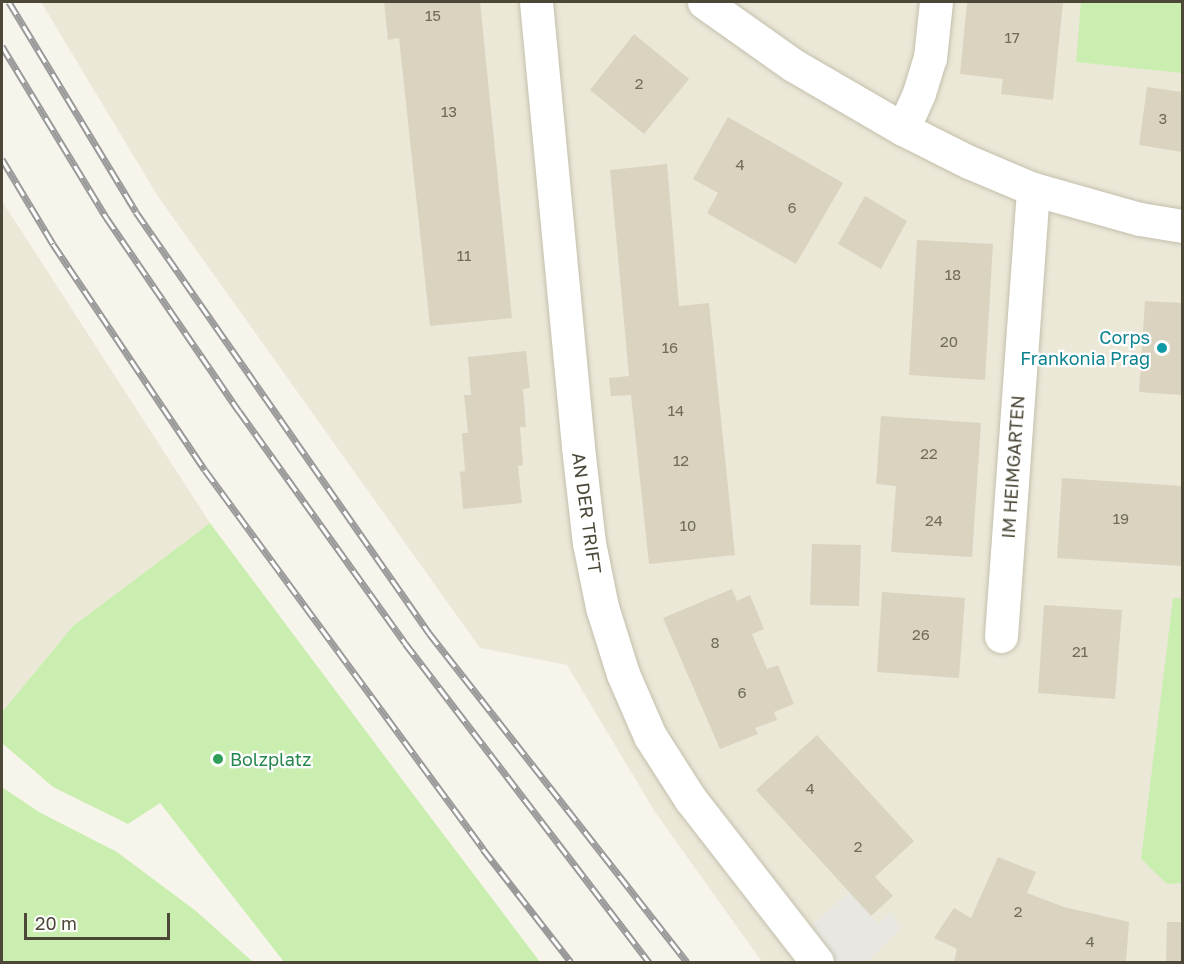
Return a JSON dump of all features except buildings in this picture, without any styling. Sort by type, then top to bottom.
[{"type":"street","name":"AN DER TRIFT","points":[[536,2],[585,511],[602,607],[623,674],[650,736],[692,800],[817,963]]},
{"type":"street","points":[[704,2],[793,65],[903,129],[1033,189],[1140,219],[1182,226]]},
{"type":"street","points":[[903,129],[919,93],[930,58],[936,2]]},
{"type":"street","name":"IM HEIMGARTEN","points":[[1001,636],[1033,189]]},
{"type":"shaded area","points":[[41,2],[1182,2],[1182,962],[762,962],[655,812],[567,665],[480,648],[157,195]]},
{"type":"shaded area","points":[[2,201],[210,523],[73,626],[2,712]]},
{"type":"shaded area","points":[[850,892],[878,924],[889,913],[902,927],[867,962],[817,962],[797,937]]},
{"type":"green space","points":[[1081,2],[1182,2],[1182,73],[1076,62]]},
{"type":"green space","points":[[210,523],[540,962],[284,962],[160,803],[128,824],[53,787],[2,743],[2,712],[73,626]]},
{"type":"green space","points":[[1173,598],[1182,598],[1182,883],[1167,884],[1141,859]]},
{"type":"green space","points":[[2,787],[39,812],[117,852],[196,911],[253,962],[2,962]]},
{"type":"railway","points":[[9,2],[136,212],[429,633],[687,962]]},
{"type":"railway","points":[[2,46],[106,217],[239,411],[405,643],[649,962]]},
{"type":"railway","points":[[2,159],[53,244],[205,470],[483,849],[571,962]]},
{"type":"place","name":"Corps Frankonia Prag","points":[[1162,348]]},
{"type":"place","name":"Bolzplatz","points":[[218,759]]}]
